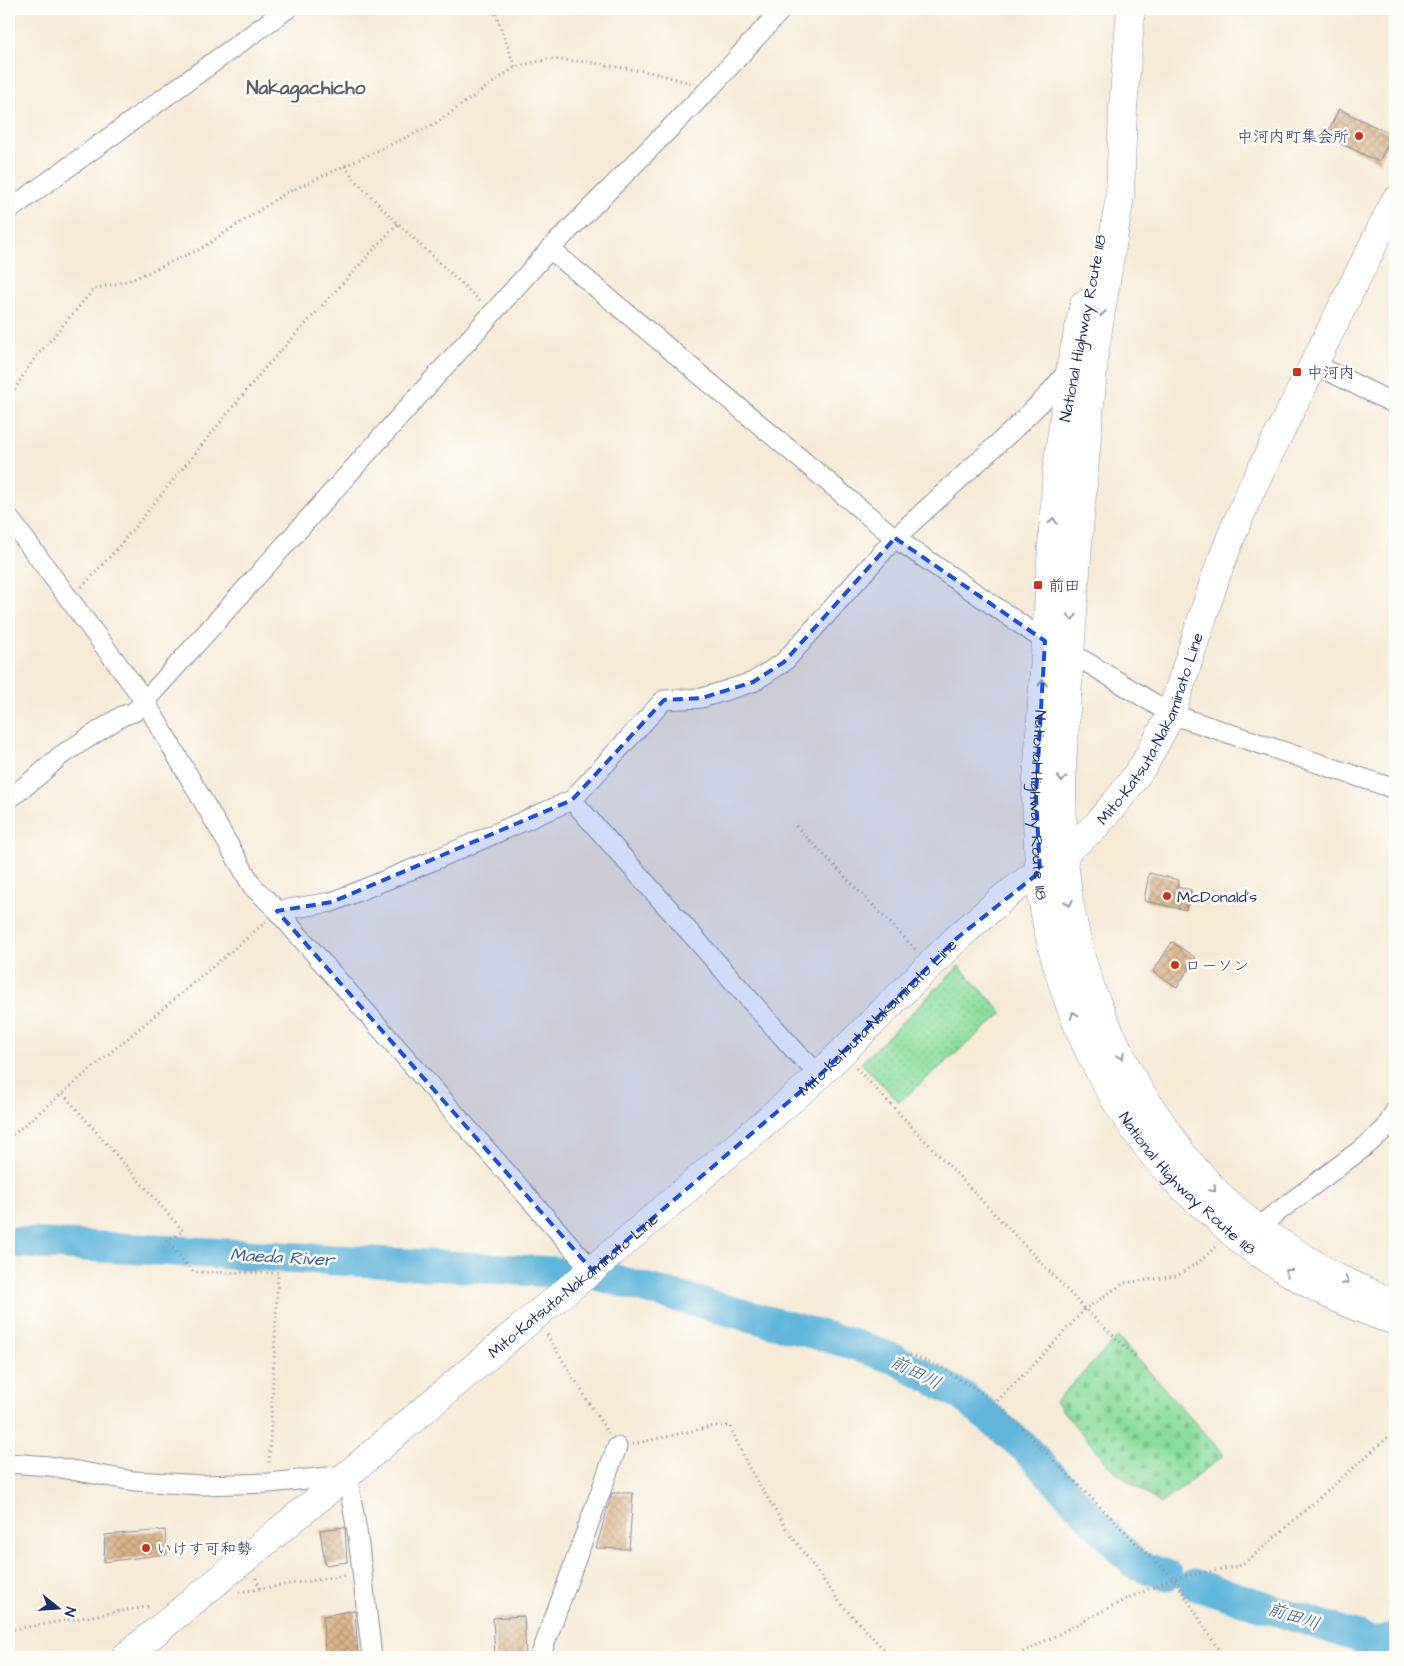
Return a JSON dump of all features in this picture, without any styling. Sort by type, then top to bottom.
[{"type":"main road","name":"National Highway Route 118","points":[[1131,9],[1123,108],[1120,196],[1095,348],[1069,653],[1062,765],[1063,854],[1069,901],[1079,952],[1092,991],[1135,1084],[1185,1158],[1218,1194],[1244,1235],[1379,1297],[1395,1302]]},
{"type":"main road","name":"National Highway Route 118","points":[[1123,108],[1109,199],[1071,366],[1057,469],[1036,796],[1037,839],[1046,920],[1062,982],[1083,1038],[1100,1076],[1148,1149],[1176,1181],[1304,1282],[1369,1313],[1395,1322]]},
{"type":"main road","name":"Mito-Katsuta-Nakaminato Line","points":[[125,1657],[347,1475],[592,1270],[820,1074],[929,964],[988,911],[1063,854],[1096,826],[1125,792],[1144,763],[1171,714],[1232,532],[1395,201]]},
{"type":"street","points":[[9,210],[287,9]]},
{"type":"street","points":[[9,799],[60,756],[122,716],[134,712],[145,702],[550,248],[710,88],[782,9]]},
{"type":"street","points":[[550,248],[896,538],[1045,641],[1069,653],[1171,714],[1395,790]]},
{"type":"street","points":[[277,911],[332,902],[430,862],[572,800],[664,700],[702,698],[753,682],[784,662],[896,538],[1015,428],[1048,395],[1071,366],[1095,348]]},
{"type":"street","points":[[1314,364],[1395,404]]},
{"type":"street","points":[[9,518],[145,702],[253,887],[277,911],[592,1270]]},
{"type":"street","points":[[572,800],[797,1053],[820,1074]]},
{"type":"street","points":[[1244,1235],[1367,1145],[1386,1128],[1395,1111]]},
{"type":"street","points":[[540,1657],[617,1448]]},
{"type":"street","points":[[9,1463],[49,1466],[134,1481],[202,1485],[269,1483],[347,1475],[362,1573],[372,1657]]},
{"type":"path","points":[[494,9],[515,67]]},
{"type":"path","points":[[9,398],[34,360],[94,289],[131,280],[200,249],[286,193],[433,125],[515,67],[548,58],[587,62],[655,73],[710,88]]},
{"type":"path","points":[[345,166],[354,179],[398,223],[493,313]]},
{"type":"path","points":[[69,600],[116,550],[265,368],[398,223]]},
{"type":"path","points":[[796,826],[929,964]]},
{"type":"path","points":[[9,1138],[277,911]]},
{"type":"path","points":[[842,1053],[1085,1309],[1136,1357]]},
{"type":"path","points":[[63,1094],[183,1230],[167,1241],[193,1272],[278,1273],[269,1483]]},
{"type":"path","points":[[996,1402],[1085,1309],[1124,1283],[1177,1276],[1244,1235]]},
{"type":"path","points":[[535,1316],[617,1448],[715,1426],[730,1426],[749,1468],[786,1528],[840,1604],[891,1657]]},
{"type":"path","points":[[910,1355],[937,1365],[996,1402],[1140,1547],[1174,1578],[1223,1657]]},
{"type":"path","points":[[1014,1657],[1126,1599],[1174,1578],[1239,1566],[1395,1430]]},
{"type":"path","points":[[232,1593],[362,1573]]},
{"type":"path","points":[[9,1630],[156,1606]]},
{"type":"highlighted area","points":[[895,538],[1045,641],[1036,796],[1040,872],[957,938],[820,1075],[592,1270],[277,911],[332,902],[572,800],[664,700],[702,698],[753,682],[784,662]]},
{"type":"green space","points":[[959,966],[1003,1013],[899,1102],[861,1063]]},
{"type":"green space","points":[[1118,1337],[1224,1455],[1161,1504],[1114,1471],[1055,1402]]},
{"type":"building","name":"中河内町集会所","points":[[1339,109],[1392,135],[1379,162],[1326,136]]},
{"type":"building","name":"McDonald's","points":[[1149,873],[1179,880],[1177,887],[1191,890],[1186,910],[1144,901]]},
{"type":"building","name":"ローソン","points":[[1172,942],[1196,958],[1177,987],[1153,972]]},
{"type":"building","points":[[612,1493],[633,1493],[629,1549],[596,1548]]},
{"type":"building","points":[[345,1527],[347,1562],[325,1565],[320,1530]]},
{"type":"building","points":[[165,1530],[167,1554],[104,1562],[105,1535]]},
{"type":"building","points":[[355,1610],[358,1657],[325,1657],[323,1616]]},
{"type":"building","points":[[524,1616],[526,1657],[495,1657],[493,1618]]},
{"type":"waterway","name":"Maeda River","points":[[9,1242],[555,1272]]},
{"type":"waterway","name":"前田川","points":[[604,1277],[849,1343],[897,1360],[963,1396],[1024,1447],[1136,1565],[1167,1575]]},
{"type":"waterway","name":"前田川","points":[[1194,1584],[1371,1641],[1395,1637]]},
{"type":"place","name":"中河内町集会所","points":[[1359,136]]},
{"type":"place","name":"中河内","points":[[1297,372]]},
{"type":"place","name":"前田","points":[[1038,585]]},
{"type":"place","name":"McDonald's","points":[[1167,896]]},
{"type":"place","name":"ローソン","points":[[1175,965]]},
{"type":"place","name":"いけす可和勢","points":[[146,1548]]},
{"type":"district","name":"Nakagachicho","points":[[306,87]]}]
